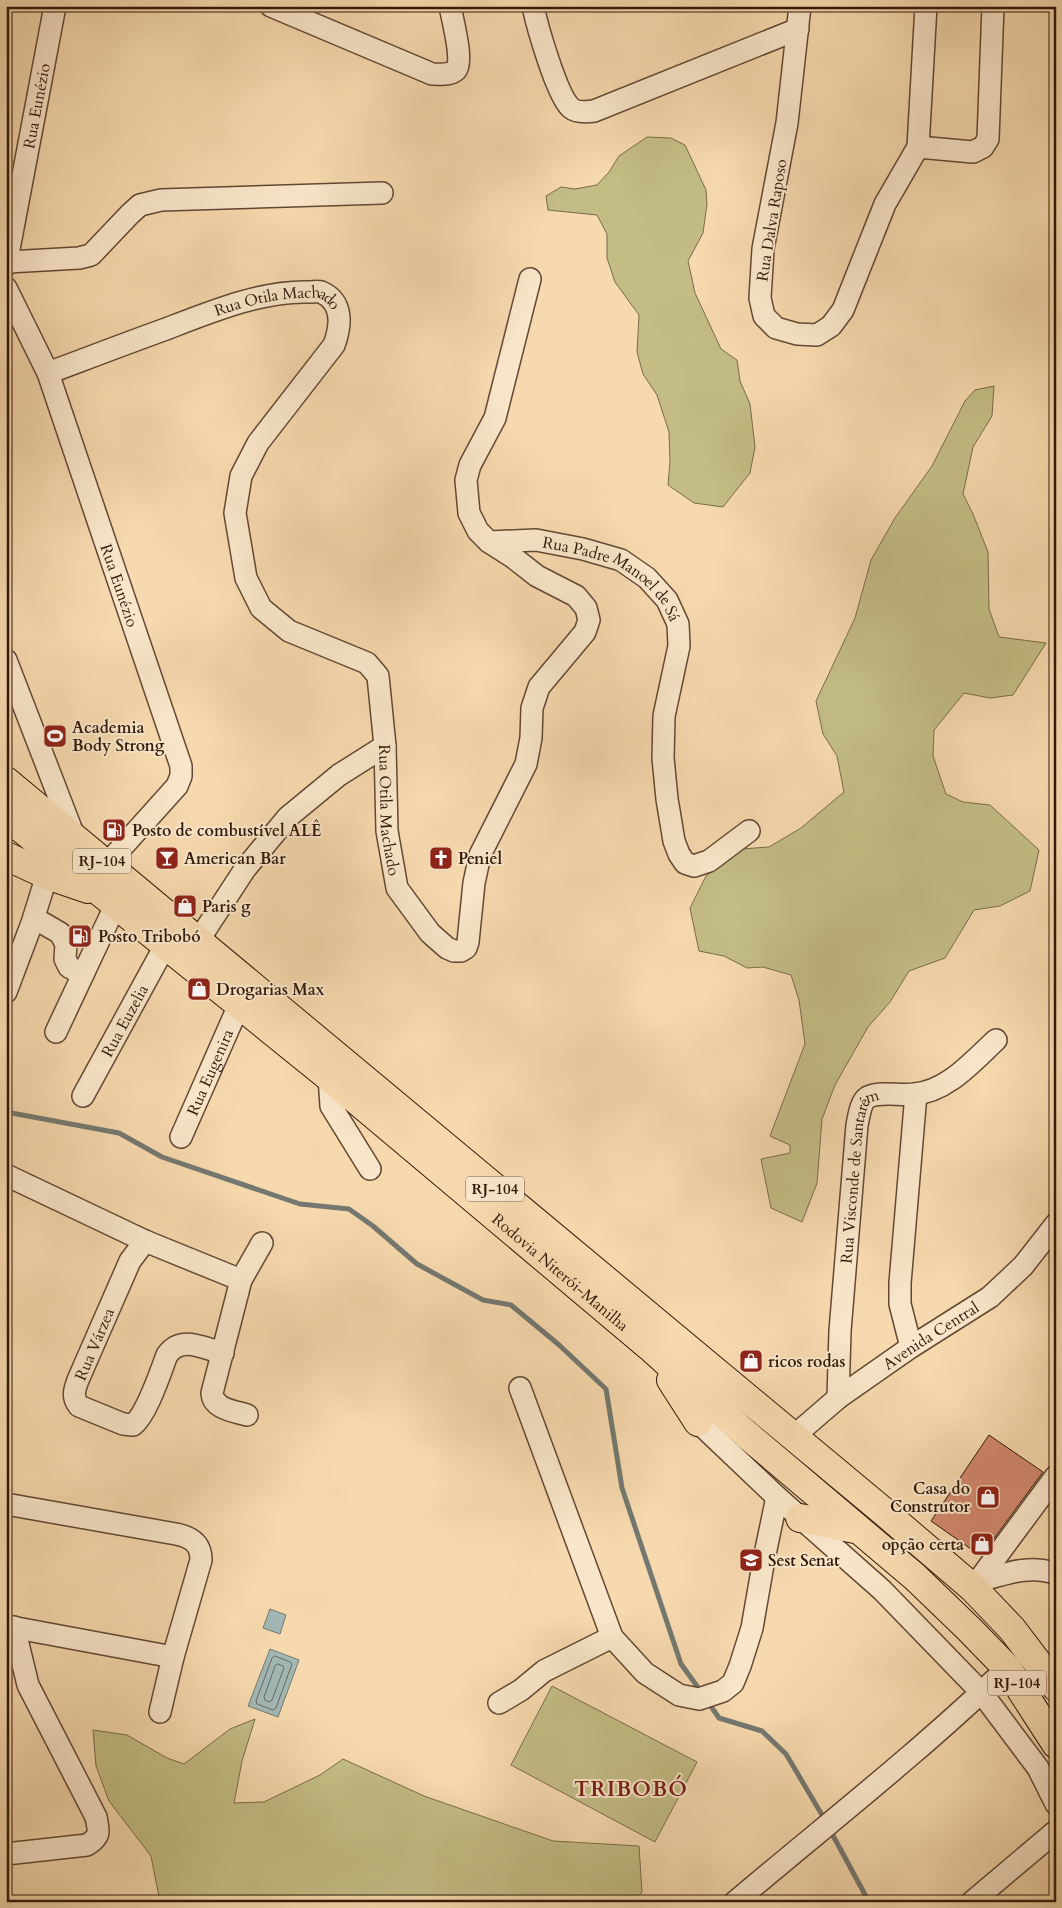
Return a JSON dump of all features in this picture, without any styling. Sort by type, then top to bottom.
[{"type":"highway","name":"Rodovia Niterói-Manilha","points":[[6,781],[976,1585],[1056,1687]]},
{"type":"highway","name":"Rodovia Niterói-Manilha","points":[[6,816],[111,899],[239,1006],[328,1077],[650,1347],[746,1434],[915,1577],[970,1629],[1007,1668],[1056,1744]]},
{"type":"highway","points":[[6,856],[47,875],[111,899]]},
{"type":"highway","points":[[650,1347],[698,1422]]},
{"type":"highway","points":[[800,1518],[856,1529]]},
{"type":"street","name":"Rua Eunézio","points":[[7,263],[55,6]]},
{"type":"street","points":[[271,6],[432,74],[446,75],[456,70],[458,66],[457,44],[450,6]]},
{"type":"street","points":[[533,6],[537,28],[562,96],[572,108],[583,112],[594,111],[798,29]]},
{"type":"street","name":"Rua Dalva Raposo","points":[[800,6],[787,123],[763,249],[760,298],[764,316],[776,328],[797,334],[817,335],[831,326],[843,310],[885,204],[918,146],[926,6]]},
{"type":"street","points":[[918,146],[973,152],[983,147],[988,140],[993,6]]},
{"type":"street","points":[[7,263],[78,258],[91,255],[140,206],[161,200],[382,193]]},
{"type":"street","name":"Rua Otila Machado","points":[[48,373],[204,315],[262,297],[293,291],[320,292],[332,301],[340,315],[340,329],[334,345],[258,443],[241,476],[235,513],[246,578],[261,608],[289,631],[367,663],[378,676],[385,746],[387,831],[397,888],[430,933],[447,948],[461,951],[466,948],[468,942],[474,884],[480,855],[516,788],[526,764],[531,738],[532,708],[539,687],[585,632],[589,620],[586,608],[576,596],[537,576],[489,542],[478,531],[469,513],[466,480],[470,465],[495,418],[530,279]]},
{"type":"street","name":"Rua Eunézio","points":[[6,288],[48,373],[182,766],[177,786],[106,865]]},
{"type":"street","name":"Rua Padre Manoel de Sá","points":[[489,542],[536,540],[583,549],[621,560],[647,578],[667,600],[678,624],[679,646],[664,716],[663,758],[666,799],[674,841],[685,863],[694,866],[709,861],[749,831]]},
{"type":"street","points":[[6,660],[74,836]]},
{"type":"street","points":[[198,941],[245,868],[288,817],[339,775],[385,746]]},
{"type":"street","points":[[6,992],[34,918],[47,875]]},
{"type":"street","points":[[56,1032],[83,974],[111,899]]},
{"type":"street","points":[[34,918],[60,933],[66,944],[65,959],[69,967],[83,974]]},
{"type":"street","name":"Rua Euzelia","points":[[83,1096],[166,944]]},
{"type":"street","name":"Rua Eugenira","points":[[181,1137],[239,1006]]},
{"type":"street","name":"Rua Visconde de Santarém","points":[[838,1398],[840,1331],[857,1125],[862,1105],[867,1098],[877,1095],[916,1094],[938,1088],[955,1077],[996,1040]]},
{"type":"street","points":[[328,1077],[331,1106],[370,1169]]},
{"type":"street","points":[[911,1347],[900,1304],[900,1283],[916,1094]]},
{"type":"street","points":[[6,1175],[145,1241],[241,1280]]},
{"type":"street","name":"Avenida Central","points":[[794,1436],[838,1398],[911,1347],[990,1297],[1023,1266],[1056,1224]]},
{"type":"street","name":"Rua Várzea","points":[[145,1241],[126,1269],[78,1380],[73,1394],[75,1401],[79,1406],[122,1424],[133,1425],[144,1412],[167,1355],[173,1347],[180,1344],[193,1345],[223,1353]]},
{"type":"street","points":[[247,1415],[217,1405],[213,1400],[212,1393],[241,1280],[262,1243]]},
{"type":"street","points":[[520,1388],[612,1637],[645,1673],[679,1695],[699,1699],[723,1692],[733,1683],[752,1628],[777,1497]]},
{"type":"street","points":[[698,1422],[777,1497],[882,1590],[982,1692],[1038,1768],[1056,1804]]},
{"type":"street","points":[[976,1585],[1056,1476]]},
{"type":"street","points":[[6,1504],[187,1536],[196,1542],[201,1551],[201,1560],[173,1658],[160,1712]]},
{"type":"street","points":[[976,1585],[1014,1571],[1040,1568],[1051,1572]]},
{"type":"street","points":[[6,1854],[87,1845],[96,1839],[99,1832],[96,1816],[28,1685],[10,1626],[173,1658]]},
{"type":"street","points":[[498,1703],[521,1690],[544,1671],[612,1637]]},
{"type":"street","points":[[739,1901],[817,1832],[855,1803],[1007,1668]]},
{"type":"street","points":[[972,1902],[1056,1831]]},
{"type":"shaded area","points":[[647,137],[671,138],[685,145],[706,190],[707,204],[703,233],[688,261],[695,293],[721,349],[737,360],[740,381],[750,404],[755,447],[750,473],[723,507],[694,503],[668,485],[670,462],[669,432],[657,395],[643,374],[637,352],[639,315],[615,282],[607,258],[607,234],[597,215],[548,210],[546,196],[561,187],[575,189],[597,185],[609,172],[619,156]]},
{"type":"shaded area","points":[[994,386],[992,416],[973,447],[963,494],[988,552],[989,609],[999,637],[1046,643],[1013,695],[990,698],[964,693],[934,730],[933,756],[946,794],[963,802],[990,805],[1039,850],[1030,891],[1000,906],[974,910],[945,958],[909,971],[890,1002],[868,1027],[835,1085],[822,1119],[817,1183],[802,1222],[771,1208],[761,1159],[790,1153],[790,1145],[770,1136],[805,1044],[799,1000],[791,975],[763,967],[747,968],[724,956],[699,951],[690,908],[706,876],[729,855],[741,849],[769,847],[801,828],[844,792],[837,756],[823,734],[816,701],[855,618],[871,560],[895,518],[932,466],[965,401],[975,390]]},
{"type":"shaded area","points":[[552,1686],[697,1762],[655,1842],[511,1765]]},
{"type":"shaded area","points":[[255,1719],[242,1761],[234,1803],[264,1802],[320,1775],[343,1759],[424,1796],[553,1841],[639,1846],[642,1892],[632,1902],[160,1902],[151,1856],[109,1801],[96,1766],[93,1730],[127,1735],[167,1758],[184,1764],[230,1729]]},
{"type":"water","points":[[270,1609],[286,1615],[280,1634],[263,1628]]},
{"type":"water","points":[[270,1649],[299,1660],[278,1717],[248,1706]]},
{"type":"building","name":"Casa do Construtor","points":[[989,1435],[1043,1472],[981,1556],[931,1521]]},
{"type":"waterway","points":[[6,1112],[119,1133],[162,1157],[300,1204],[349,1209],[373,1226],[417,1264],[483,1300],[511,1305],[558,1344],[606,1389],[622,1488],[681,1664],[702,1693]]},
{"type":"waterway","points":[[708,1702],[719,1718],[762,1731],[786,1754],[825,1820]]},
{"type":"waterway","points":[[830,1830],[869,1902]]},
{"type":"place","name":"Academia Body Strong","points":[[55,736]]},
{"type":"place","name":"Posto de combustível ALÊ","points":[[114,830]]},
{"type":"place","name":"American Bar","points":[[167,858]]},
{"type":"place","name":"Peniel","points":[[441,858]]},
{"type":"place","name":"Paris g","points":[[185,906]]},
{"type":"place","name":"Posto Tribobó","points":[[80,936]]},
{"type":"place","name":"Drogarias Max","points":[[199,989]]},
{"type":"place","name":"ricos rodas","points":[[751,1361]]},
{"type":"place","name":"Casa do Construtor","points":[[988,1497]]},
{"type":"place","name":"opção certa","points":[[982,1544]]},
{"type":"place","name":"Sest Senat","points":[[751,1560]]},
{"type":"district","name":"TRIBOBÓ","points":[[631,1789]]}]
